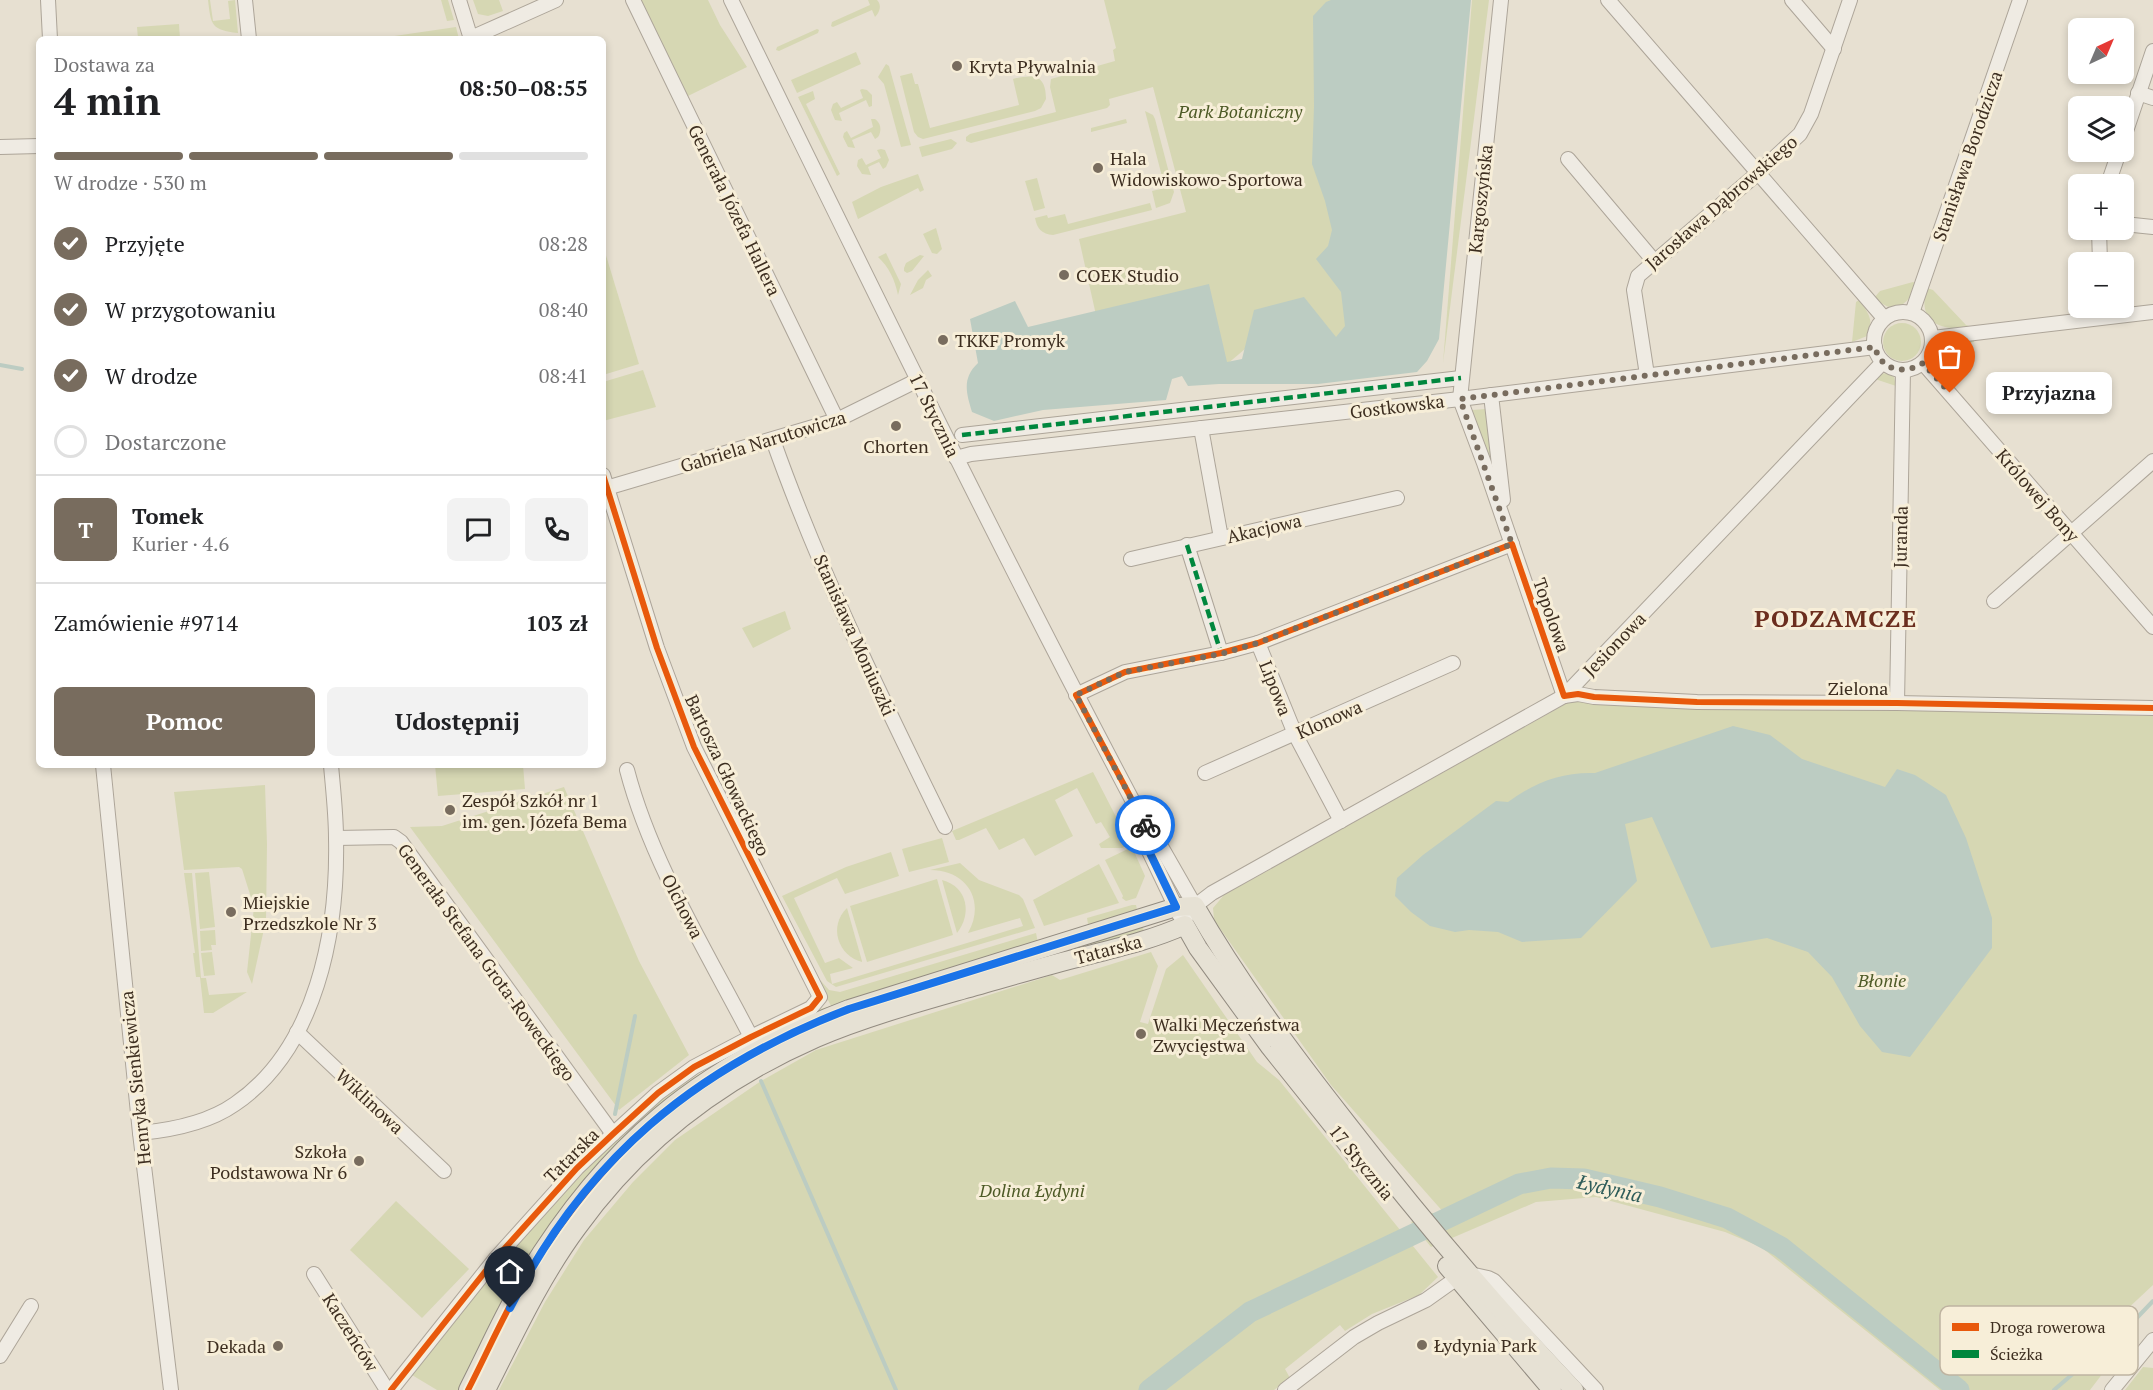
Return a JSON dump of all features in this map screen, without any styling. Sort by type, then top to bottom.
[{"type":"main road","name":"Tatarska","points":[[468,1390],[520,1287],[565,1216],[606,1167],[652,1120],[711,1077],[743,1057],[803,1026],[849,1009],[1176,907],[1195,906]]},
{"type":"main road","name":"17 Stycznia","points":[[1195,906],[1212,937],[1307,1072],[1408,1209]]},
{"type":"main road","name":"Tatarska","points":[[486,1390],[533,1296],[577,1227],[633,1160],[663,1132],[719,1090],[783,1053],[857,1022],[1142,941],[1185,925]]},
{"type":"main road","name":"17 Stycznia","points":[[1185,925],[1198,948],[1270,1047],[1444,1252],[1511,1344],[1552,1390]]},
{"type":"main road","name":"17 Stycznia","points":[[1463,1276],[1574,1390]]},
{"type":"street","points":[[48,0],[50,36]]},
{"type":"street","points":[[245,0],[249,36]]},
{"type":"street","points":[[459,0],[470,36]]},
{"type":"street","points":[[478,36],[556,0]]},
{"type":"street","name":"Generała Józefa Hallera","points":[[633,0],[837,420]]},
{"type":"street","name":"17 Stycznia","points":[[731,0],[956,458],[1076,695],[1146,826],[1159,843],[1195,906]]},
{"type":"street","name":"Kargoszyńska","points":[[1460,399],[1501,0]]},
{"type":"street","points":[[1608,0],[1884,318]]},
{"type":"street","points":[[1792,0],[1834,49]]},
{"type":"street","name":"Jarosława Dąbrowskiego","points":[[1647,375],[1634,290],[1638,276],[1800,134],[1806,125],[1850,0]]},
{"type":"street","name":"Stanisława Borodzicza","points":[[1912,312],[2020,0]]},
{"type":"street","points":[[2134,106],[2153,51]]},
{"type":"street","points":[[2138,93],[2153,98]]},
{"type":"street","points":[[0,147],[36,146]]},
{"type":"street","points":[[1568,159],[1654,261]]},
{"type":"street","points":[[2134,225],[2153,227]]},
{"type":"street","points":[[1912,312],[1927,323],[1933,338],[1930,354],[1914,369],[1892,368],[1883,362],[1875,347],[1876,328],[1884,318],[1893,313],[1912,312]]},
{"type":"street","points":[[2134,312],[2153,312]]},
{"type":"street","points":[[1933,338],[2071,318]]},
{"type":"street","name":"Gostkowska","points":[[956,458],[971,454],[1460,399],[1875,347]]},
{"type":"street","name":"Jesionowa","points":[[1195,906],[1212,893],[1564,696],[1883,362]]},
{"type":"street","name":"Królowej Bony","points":[[1923,363],[2153,627]]},
{"type":"street","name":"Juranda","points":[[1897,703],[1903,370]]},
{"type":"street","points":[[962,435],[1461,378]]},
{"type":"street","name":"Gabriela Narutowicza","points":[[606,483],[773,440],[837,420],[918,380]]},
{"type":"street","name":"Topolowa","points":[[1491,395],[1505,523]]},
{"type":"street","name":"Topolowa","points":[[1460,399],[1564,696]]},
{"type":"street","points":[[1201,428],[1221,538]]},
{"type":"street","name":"Stanisława Moniuszki","points":[[773,440],[865,663],[945,826]]},
{"type":"street","points":[[1994,601],[2153,461]]},
{"type":"street","name":"Bartosza Głowackiego","points":[[606,490],[657,648],[694,747],[820,997]]},
{"type":"street","name":"Akacjowa","points":[[1131,559],[1397,498]]},
{"type":"street","points":[[1076,695],[1125,672],[1221,654],[1258,643],[1512,544]]},
{"type":"street","points":[[1187,545],[1221,654]]},
{"type":"street","name":"Lipowa","points":[[1258,643],[1295,734],[1341,821]]},
{"type":"street","name":"Klonowa","points":[[1205,774],[1453,663]]},
{"type":"street","name":"Zielona","points":[[1564,696],[1578,694],[1594,697],[1697,702],[2153,708]]},
{"type":"street","name":"Henryka Sienkiewicza","points":[[103,768],[140,1133],[171,1390]]},
{"type":"street","points":[[140,1133],[190,1125],[234,1105],[268,1077],[284,1056],[297,1032],[316,988],[327,950],[332,913],[336,838],[331,768]]},
{"type":"street","name":"Olchowa","points":[[627,770],[636,805],[658,858],[751,1036]]},
{"type":"street","name":"17 Stycznia","points":[[1146,826],[1147,847],[1185,925]]},
{"type":"street","name":"Generała Stefana Grota-Roweckiego","points":[[336,838],[394,837],[401,842],[613,1134]]},
{"type":"street","points":[[1185,925],[1195,906]]},
{"type":"street","name":"Tatarska","points":[[389,1390],[496,1258],[577,1168],[613,1134],[658,1093],[694,1067],[751,1036],[811,1008],[820,997]]},
{"type":"street","name":"Wiklinowa","points":[[297,1032],[444,1171]]},
{"type":"street","name":"Kaczeńców","points":[[314,1274],[389,1390]]},
{"type":"street","points":[[1285,1390],[1354,1337],[1426,1300],[1463,1276]]},
{"type":"street","name":"17 Stycznia","points":[[1463,1276],[1494,1281],[1596,1390]]},
{"type":"street","points":[[0,1356],[31,1305]]},
{"type":"street","points":[[2138,1358],[2153,1340]]},
{"type":"street","points":[[2112,1390],[2124,1375]]},
{"type":"green space","points":[[208,0],[210,0],[213,21],[230,19],[228,1],[235,0],[238,33],[222,30],[214,25],[210,15]]},
{"type":"green space","points":[[441,0],[448,0],[454,20],[447,21]]},
{"type":"green space","points":[[473,0],[499,0],[503,11],[488,16],[478,14]]},
{"type":"green space","points":[[641,0],[708,0],[720,25],[747,67],[688,96]]},
{"type":"green space","points":[[868,0],[877,0],[880,4],[875,17],[872,10],[831,26],[832,22],[870,5]]},
{"type":"green space","name":"Park Botaniczny","points":[[1104,0],[1340,0],[1349,328],[1334,341],[1245,349],[1226,365],[1098,324],[1079,239],[1186,212],[1153,87],[1109,99],[1110,105],[1107,108],[971,143],[966,141],[966,137],[970,134],[1056,112],[1050,87],[1051,79],[1115,61],[1113,50],[1116,48]]},
{"type":"green space","points":[[1472,0],[1489,0],[1443,363]]},
{"type":"green space","points":[[179,24],[180,36],[138,36],[137,27]]},
{"type":"green space","points":[[456,27],[458,36],[394,36]]},
{"type":"green space","points":[[817,29],[818,33],[779,51],[776,50],[777,47]]},
{"type":"green space","points":[[856,52],[861,64],[797,93],[791,80]]},
{"type":"green space","points":[[886,64],[889,66],[911,145],[901,147],[884,84],[878,77]]},
{"type":"green space","points":[[912,73],[915,84],[918,84],[930,128],[1019,105],[1013,79],[1027,76],[1041,80],[1046,99],[1041,108],[1035,111],[923,139],[914,132],[900,76]]},
{"type":"green space","points":[[860,90],[872,95],[872,106],[869,107],[866,100],[839,113],[842,121],[835,120],[831,110],[833,104],[837,102],[841,108],[863,98]]},
{"type":"green space","points":[[813,91],[815,99],[806,104],[840,174],[837,176],[798,97]]},
{"type":"green space","points":[[1145,111],[1153,115],[1155,119],[1174,192],[1170,203],[1156,208],[1152,191],[1165,188]]},
{"type":"green space","points":[[871,119],[875,119],[880,125],[878,137],[875,139],[871,132],[852,140],[855,148],[848,147],[843,137],[844,133],[847,131],[851,138],[873,127]]},
{"type":"green space","points":[[1126,119],[1127,123],[1091,132],[1091,128]]},
{"type":"green space","points":[[951,139],[957,143],[952,149],[922,157],[919,147]]},
{"type":"green space","points":[[877,150],[885,150],[889,160],[886,167],[883,169],[879,162],[868,167],[871,175],[862,174],[857,166],[858,160],[862,158],[866,165],[881,158]]},
{"type":"green space","points":[[918,174],[924,190],[920,192],[918,188],[858,219],[852,202],[881,187]]},
{"type":"green space","points":[[1037,178],[1045,208],[1034,211],[1025,181]]},
{"type":"green space","points":[[1150,203],[1152,210],[1053,235],[1041,230],[1035,218],[1065,214],[1068,224]]},
{"type":"green space","points":[[936,228],[942,249],[937,254],[932,253],[923,234]]},
{"type":"green space","points":[[886,253],[901,284],[898,295],[891,274],[878,257]]},
{"type":"green space","points":[[606,255],[639,364],[606,374]]},
{"type":"green space","points":[[920,255],[924,256],[912,271],[907,273],[904,271],[906,263]]},
{"type":"green space","points":[[928,270],[932,276],[926,280],[923,288],[910,295],[918,280]]},
{"type":"green space","points":[[1913,282],[1917,284],[1914,291],[1905,303],[1899,306],[1888,306],[1875,297],[1880,291]]},
{"type":"green space","points":[[1927,288],[1933,290],[1966,325],[1972,327],[1942,326],[1928,317],[1925,310]]},
{"type":"green space","points":[[1859,300],[1868,313],[1870,326],[1867,336],[1852,342],[1856,302]]},
{"type":"green space","points":[[1902,323],[1909,324],[1915,329],[1920,335],[1920,349],[1915,355],[1909,360],[1902,361],[1895,360],[1889,355],[1884,349],[1883,342],[1884,335],[1889,329],[1895,324]]},
{"type":"green space","points":[[1974,340],[1966,344],[1939,372],[1936,363],[1940,351],[1951,344]]},
{"type":"green space","points":[[643,370],[656,407],[606,420],[606,381]]},
{"type":"green space","points":[[1887,373],[1894,377],[1896,386],[1875,379],[1880,374]]},
{"type":"green space","points":[[1486,409],[1494,471],[1493,472],[1472,410]]},
{"type":"green space","points":[[785,611],[791,629],[753,648],[742,628]]},
{"type":"green space","name":"Błonie","points":[[1571,701],[2153,716],[2153,1285],[2130,1306],[1940,1306],[1940,1375],[2101,1375],[2090,1390],[1940,1390],[1761,1247],[1725,1232],[1596,1197],[1536,1202],[1431,1247],[1411,1222],[1432,1213],[1445,1214],[1331,1085],[1214,920],[1213,908],[1224,895]]},
{"type":"green space","points":[[435,768],[523,768],[525,789],[438,796]]},
{"type":"green space","points":[[1093,772],[1130,844],[1122,848],[1101,848],[1099,844],[1110,837],[1101,822],[1096,824],[1077,788],[1055,800],[1073,836],[1035,856],[1024,838],[999,850],[986,828],[956,840],[952,831]]},
{"type":"green space","points":[[265,785],[266,920],[252,984],[247,972],[254,907],[242,869],[239,867],[184,870],[174,792]]},
{"type":"green space","points":[[564,787],[639,961],[689,1055],[619,1110],[410,827],[442,826]]},
{"type":"green space","points":[[942,838],[949,862],[909,872],[902,849]]},
{"type":"green space","points":[[1132,847],[1145,876],[1136,898],[1126,901],[1122,898],[1105,860]]},
{"type":"green space","points":[[891,852],[899,876],[845,894],[837,878],[794,898],[825,963],[839,958],[853,968],[830,974],[832,984],[1023,926],[1020,918],[968,933],[975,910],[970,890],[954,875],[930,870],[960,863],[979,880],[1019,895],[1023,899],[1035,928],[836,987],[827,981],[782,896],[846,867]]},
{"type":"green space","points":[[1099,864],[1119,903],[1044,926],[1033,900]]},
{"type":"green space","points":[[209,872],[215,927],[200,929],[195,873]]},
{"type":"green space","points":[[184,873],[192,873],[201,978],[206,978],[209,995],[247,992],[213,1013],[204,1013],[200,977],[196,977]]},
{"type":"green space","points":[[937,879],[953,935],[867,962],[850,906]]},
{"type":"green space","points":[[942,880],[957,889],[965,902],[965,918],[957,933]]},
{"type":"green space","points":[[1136,905],[1138,914],[1088,924],[1087,918]]},
{"type":"green space","points":[[847,908],[862,962],[847,954],[838,940],[838,923]]},
{"type":"green space","points":[[1142,925],[1144,931],[792,1039]]},
{"type":"green space","points":[[215,930],[216,945],[211,945],[212,950],[201,951],[200,931]]},
{"type":"green space","points":[[1036,933],[1038,943],[752,1041],[817,1010],[831,1006],[819,982],[821,981],[829,990],[840,992]]},
{"type":"green space","points":[[212,952],[215,975],[204,976],[201,953]]},
{"type":"green space","name":"Dolina Łydyni","points":[[1151,952],[1158,966],[1140,1022],[1148,1024],[1166,969],[1183,955],[1257,1062],[1279,1080],[1438,1277],[1419,1295],[1372,1314],[1345,1331],[1340,1325],[1285,1369],[1290,1378],[1274,1390],[499,1390],[545,1302],[584,1240],[633,1182],[675,1140],[761,1081],[816,1050],[1052,975],[1060,980]]},
{"type":"green space","points":[[736,1051],[737,1054],[691,1084],[461,1390],[437,1390],[412,1375],[523,1236],[584,1171],[659,1102]]},
{"type":"green space","points":[[396,1201],[469,1269],[422,1318],[350,1250]]},
{"type":"green space","points":[[2143,1367],[2153,1368],[2153,1390],[2125,1390]]},
{"type":"shaded area","points":[[1331,0],[1471,0],[1439,339],[1427,361],[1417,372],[1318,384],[1188,386],[1182,376],[1172,379],[1166,400],[1043,410],[994,421],[972,412],[967,380],[978,363],[970,319],[1015,301],[1028,327],[1209,284],[1227,362],[1242,359],[1254,310],[1304,297],[1336,337],[1345,326],[1341,292],[1316,259],[1328,246],[1332,230],[1312,164],[1313,16],[1326,2]]},
{"type":"shaded area","points":[[1733,726],[1770,735],[1802,759],[1885,787],[1897,769],[1915,775],[1946,795],[1966,838],[1992,918],[1992,948],[1910,1057],[1882,1052],[1860,1026],[1832,977],[1808,952],[1767,938],[1711,948],[1652,817],[1625,824],[1637,881],[1581,938],[1522,942],[1498,932],[1469,930],[1455,932],[1430,926],[1395,896],[1397,878],[1423,855],[1496,801],[1508,802],[1539,784],[1560,776],[1595,773]]},
{"type":"waterway","points":[[0,365],[22,369]]},
{"type":"waterway","points":[[615,1114],[635,1016]]},
{"type":"waterway","points":[[761,1081],[896,1390]]},
{"type":"waterway","name":"Łydynia","points":[[1149,1390],[1250,1312],[1519,1184],[1551,1178],[1584,1179],[1660,1197],[1727,1218],[1781,1247],[1940,1375]]},
{"type":"waterway","points":[[2138,1317],[2153,1301]]},
{"type":"waterway","name":"Łydynia","points":[[1940,1375],[1959,1390]]},
{"type":"waterway","points":[[2054,1390],[2071,1375]]},
{"type":"marked path","points":[[962,435],[1461,378]]},
{"type":"marked path","points":[[1187,545],[1221,653]]},
{"type":"cycle path","points":[[391,1390],[496,1258],[577,1168],[613,1134],[658,1093],[694,1067],[811,1008],[820,997],[694,747],[657,648],[606,485]]},
{"type":"cycle path","points":[[468,1390],[522,1284],[554,1235],[587,1191],[622,1151],[660,1116],[701,1085],[746,1057],[795,1032],[849,1009],[1176,907],[1147,847],[1146,826],[1076,695],[1125,672],[1221,653],[1258,643],[1512,544],[1564,696],[1578,694],[1594,697],[1697,702],[2153,708]]},
{"type":"way so far","points":[[1145,825],[1076,695],[1125,672],[1221,654],[1258,643],[1512,544],[1460,399],[1875,347],[1876,353],[1883,362],[1892,368],[1914,369],[1923,363],[1950,393]]},
{"type":"place","name":"Kryta Pływalnia","points":[[957,66]]},
{"type":"place","name":"Hala Widowiskowo-Sportowa","points":[[1098,168]]},
{"type":"place","name":"COEK Studio","points":[[1064,275]]},
{"type":"place","name":"TKKF Promyk","points":[[943,340]]},
{"type":"place","name":"Przyjazna","points":[[1950,393]]},
{"type":"place","name":"Chorten","points":[[896,426]]},
{"type":"place","name":"Zespół Szkół nr 1 im. gen. Józefa Bema","points":[[450,810]]},
{"type":"place","name":"Miejskie Przedszkole Nr 3","points":[[231,912]]},
{"type":"place","name":"Walki Męczeństwa Zwycięstwa","points":[[1141,1034]]},
{"type":"place","name":"Szkoła Podstawowa Nr 6","points":[[359,1161]]},
{"type":"place","name":"Łydynia Park","points":[[1422,1345]]},
{"type":"place","name":"Dekada","points":[[278,1346]]},
{"type":"district","name":"PODZAMCZE","points":[[1836,618]]},
{"type":"route","points":[[510,1308],[520,1287],[565,1216],[622,1149],[652,1120],[743,1057],[803,1026],[849,1009],[1176,907],[1147,847],[1145,825]]}]
